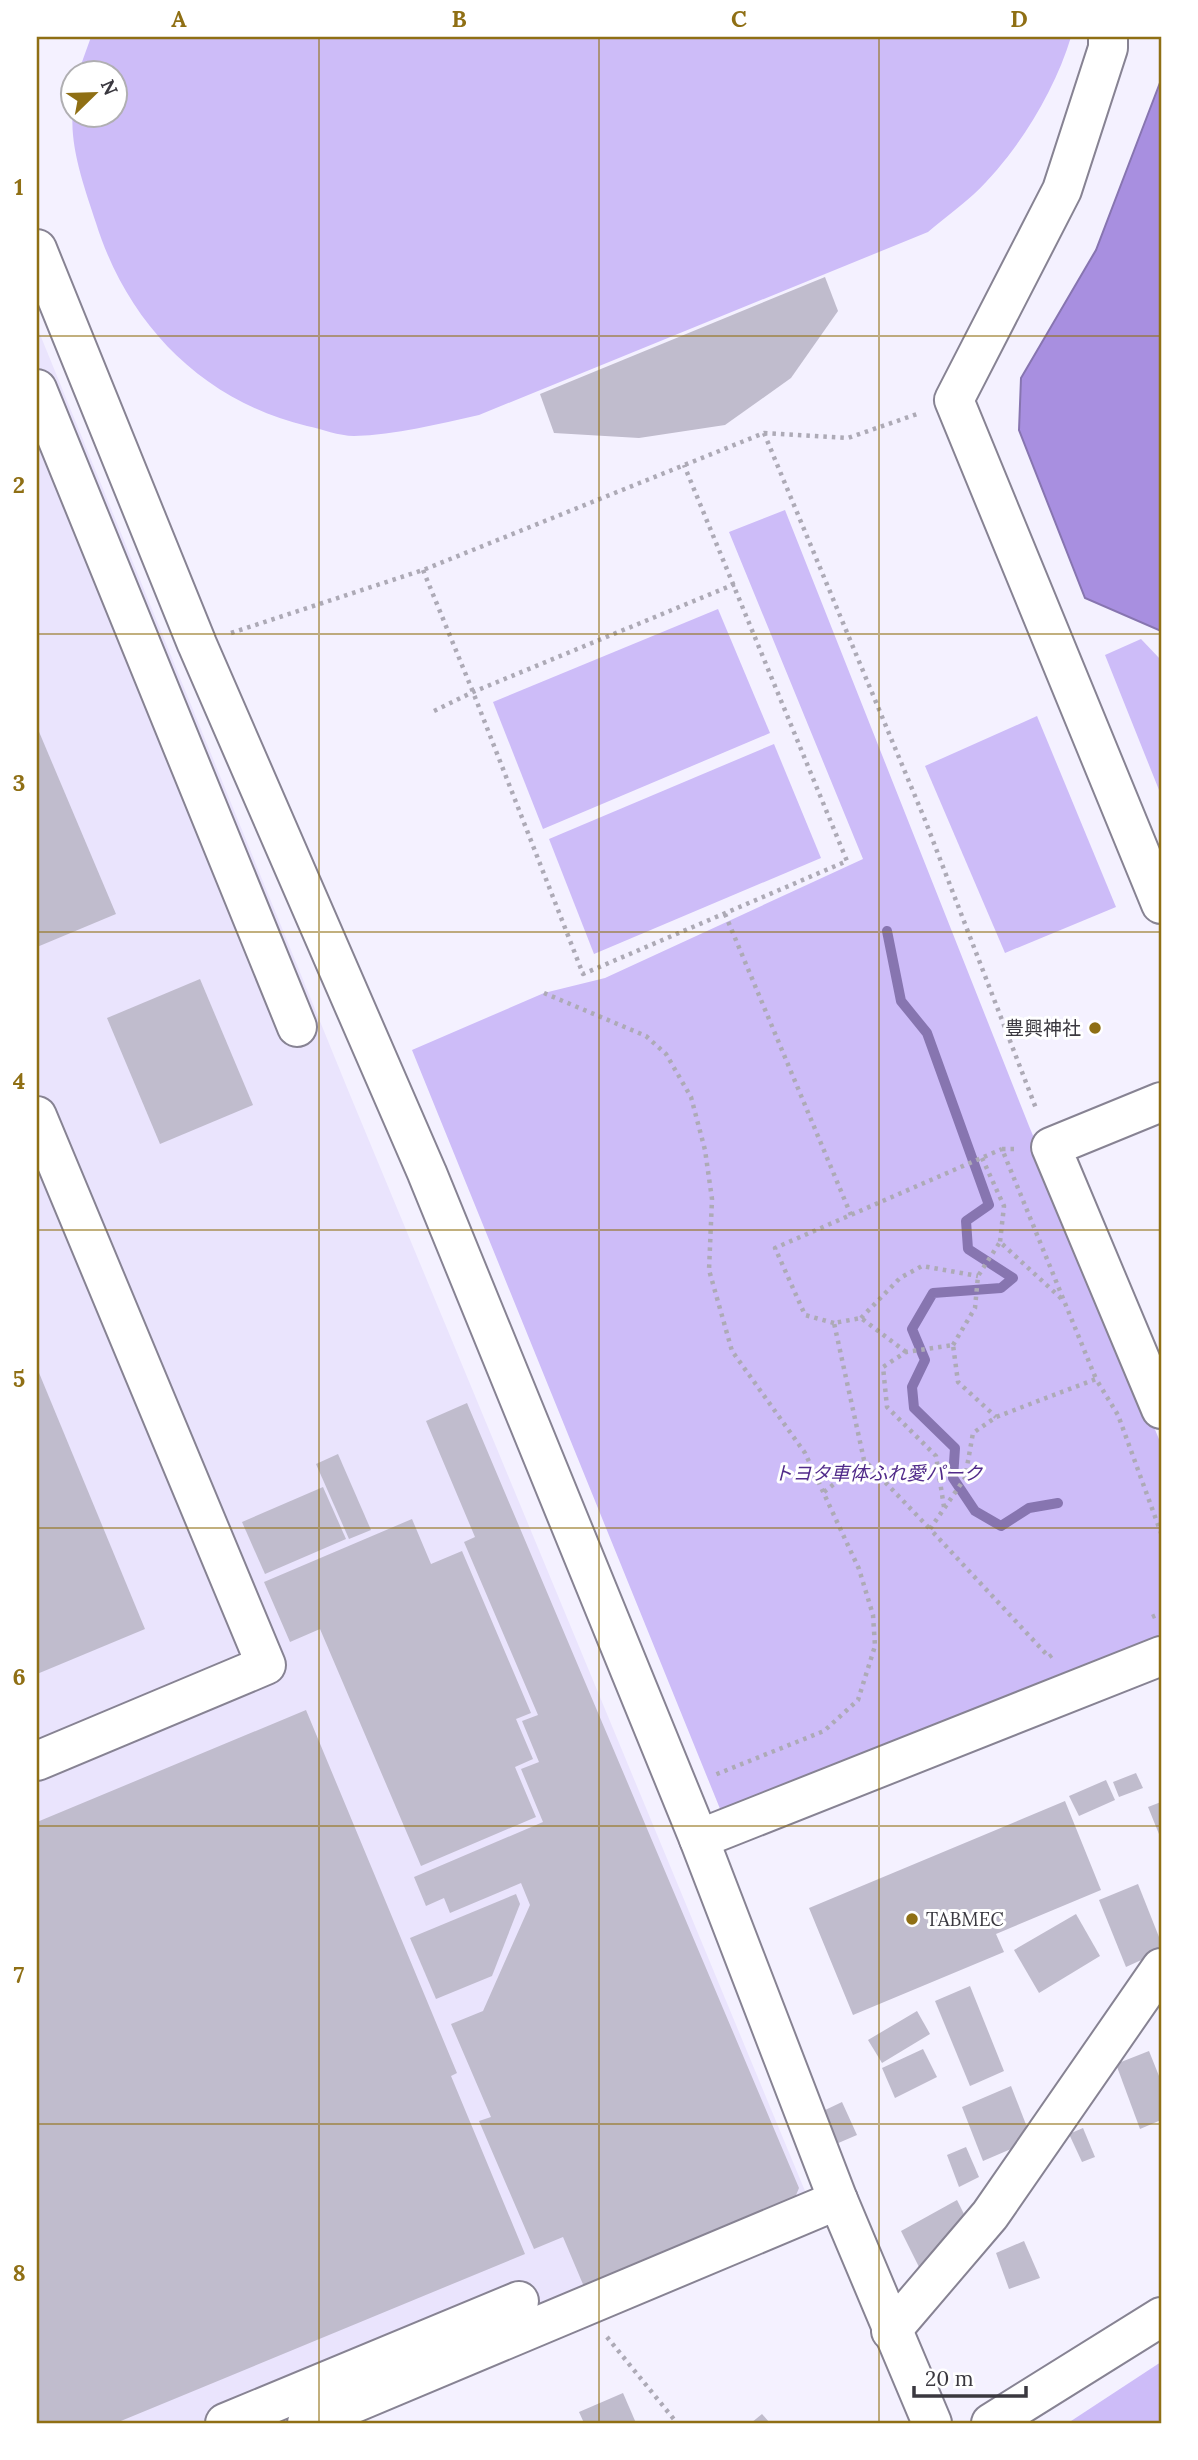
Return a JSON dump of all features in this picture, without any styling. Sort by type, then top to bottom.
[{"type":"street","points":[[1108,37],[1108,48],[1062,191],[954,400],[1161,904]]},
{"type":"street","points":[[37,249],[197,644],[427,1173],[699,1839],[838,2200],[932,2423]]},
{"type":"street","points":[[37,389],[297,1027]]},
{"type":"street","points":[[1161,1102],[1051,1147],[1161,1409]]},
{"type":"street","points":[[37,1116],[266,1665],[37,1761]]},
{"type":"street","points":[[699,1839],[1161,1657]]},
{"type":"street","points":[[891,2331],[990,2215],[1161,1968]]},
{"type":"street","points":[[307,2423],[585,2309],[838,2200]]},
{"type":"street","points":[[225,2423],[519,2301]]},
{"type":"street","points":[[991,2423],[1161,2317]]},
{"type":"path","points":[[197,644],[423,570],[764,433],[848,438],[954,400]]},
{"type":"path","points":[[764,433],[925,820],[1051,1147],[1002,1149],[775,1248],[805,1315],[834,1323],[861,1318],[900,1278],[922,1266],[978,1276]]},
{"type":"path","points":[[423,570],[583,974],[847,861],[684,465]]},
{"type":"path","points":[[434,711],[473,692],[735,584]]},
{"type":"path","points":[[725,914],[851,1215]]},
{"type":"path","points":[[544,993],[646,1036],[666,1054],[691,1097],[705,1150],[712,1199],[709,1270],[732,1351],[805,1453],[859,1569],[873,1615],[875,1646],[858,1700],[824,1731],[708,1778]]},
{"type":"path","points":[[1002,1149],[1097,1379],[1118,1415],[1161,1533]]},
{"type":"path","points":[[980,1159],[1004,1206],[1000,1242],[978,1276],[975,1308],[953,1345],[958,1382],[996,1417]]},
{"type":"path","points":[[1000,1242],[1065,1301]]},
{"type":"path","points":[[861,1318],[906,1352]]},
{"type":"path","points":[[834,1323],[863,1460],[1049,1657],[1061,1652]]},
{"type":"path","points":[[944,1508],[936,1456],[887,1408],[883,1367],[906,1352],[953,1345]]},
{"type":"path","points":[[930,1529],[961,1483],[973,1433],[996,1417],[1097,1379]]},
{"type":"path","points":[[824,1492],[863,1460]]},
{"type":"path","points":[[1149,1618],[1161,1613]]},
{"type":"path","points":[[585,2309],[677,2423]]},
{"type":"shaded area","points":[[1161,80],[1161,631],[1085,598],[1019,430],[1021,378],[1096,250]]},
{"type":"shaded area","points":[[37,327],[348,1090],[805,2191],[799,2214],[290,2423],[37,2423]]},
{"type":"green space","points":[[91,37],[1071,37],[1055,79],[1019,141],[974,194],[928,232],[479,415],[401,431],[354,436],[330,432],[269,414],[235,398],[203,378],[174,353],[149,325],[110,260],[79,168],[73,138],[72,130],[130,130],[130,60],[83,60]]},
{"type":"green space","name":"トヨタ車体ふれ愛パーク","points":[[785,510],[1029,1126],[1161,1444],[1161,1654],[727,1826],[412,1050],[544,993],[605,978],[863,859],[729,532]]},
{"type":"green space","points":[[718,609],[770,733],[543,829],[493,702]]},
{"type":"green space","points":[[1141,639],[1161,660],[1161,795],[1105,655]]},
{"type":"green space","points":[[1037,716],[1116,907],[1005,953],[925,766]]},
{"type":"green space","points":[[774,744],[821,858],[594,954],[549,839]]},
{"type":"green space","points":[[1161,2362],[1161,2423],[1068,2423]]},
{"type":"building","points":[[825,277],[838,311],[791,378],[725,425],[639,438],[554,433],[540,394]]},
{"type":"building","points":[[37,727],[116,914],[37,947]]},
{"type":"building","points":[[200,979],[253,1105],[160,1144],[107,1018]]},
{"type":"building","points":[[37,1368],[145,1629],[37,1674]]},
{"type":"building","points":[[467,1403],[799,2188],[794,2200],[585,2289],[563,2237],[534,2249],[479,2121],[491,2117],[451,2024],[483,2011],[530,1905],[521,1883],[450,1913],[444,1898],[426,1906],[414,1877],[543,1822],[521,1769],[539,1762],[522,1721],[538,1715],[464,1542],[475,1537],[426,1421]]},
{"type":"building","points":[[338,1454],[371,1530],[349,1539],[316,1464]]},
{"type":"building","points":[[323,1487],[346,1539],[265,1574],[242,1522]]},
{"type":"building","points":[[412,1519],[431,1564],[462,1551],[531,1713],[516,1719],[533,1759],[515,1767],[536,1817],[421,1866],[320,1629],[290,1642],[264,1582]]},
{"type":"building","points":[[306,1710],[457,2073],[451,2076],[525,2254],[116,2423],[37,2423],[37,1822]]},
{"type":"building","points":[[1136,1773],[1143,1788],[1119,1797],[1113,1782]]},
{"type":"building","points":[[1106,1780],[1115,1800],[1079,1816],[1069,1796]]},
{"type":"building","points":[[1065,1801],[1101,1890],[996,1934],[1004,1952],[853,2015],[809,1908]]},
{"type":"building","points":[[1161,1802],[1161,1839],[1148,1807]]},
{"type":"building","points":[[1138,1884],[1161,1942],[1161,1951],[1126,1967],[1099,1900]]},
{"type":"building","points":[[516,1894],[520,1904],[492,1976],[436,1999],[410,1938]]},
{"type":"building","points":[[1076,1914],[1100,1956],[1039,1993],[1014,1950]]},
{"type":"building","points":[[970,1986],[1004,2071],[970,2086],[935,2001]]},
{"type":"building","points":[[917,2011],[930,2034],[882,2063],[868,2040]]},
{"type":"building","points":[[923,2049],[937,2077],[895,2098],[882,2068]]},
{"type":"building","points":[[1149,2051],[1161,2081],[1161,2120],[1140,2129],[1116,2064]]},
{"type":"building","points":[[1011,2086],[1032,2140],[983,2161],[962,2107]]},
{"type":"building","points":[[842,2102],[857,2135],[836,2144],[821,2112]]},
{"type":"building","points":[[1083,2128],[1095,2157],[1082,2162],[1069,2134]]},
{"type":"building","points":[[966,2147],[979,2177],[959,2187],[947,2155]]},
{"type":"building","points":[[957,2200],[970,2226],[956,2246],[919,2267],[901,2231]]},
{"type":"building","points":[[1024,2241],[1040,2278],[1009,2289],[996,2253]]},
{"type":"building","points":[[623,2393],[636,2423],[584,2423],[579,2412]]},
{"type":"building","points":[[762,2414],[770,2423],[751,2423]]},
{"type":"waterway","points":[[887,931],[901,1001],[927,1033],[989,1205],[966,1221],[968,1249],[1013,1278],[1001,1288],[933,1293],[912,1329],[925,1360],[912,1387],[914,1408],[955,1448],[953,1478],[975,1511],[1001,1526],[1029,1508],[1058,1503]]},
{"type":"place","name":"豊興神社","points":[[1095,1028]]},
{"type":"place","name":"TABMEC","points":[[912,1919]]}]
